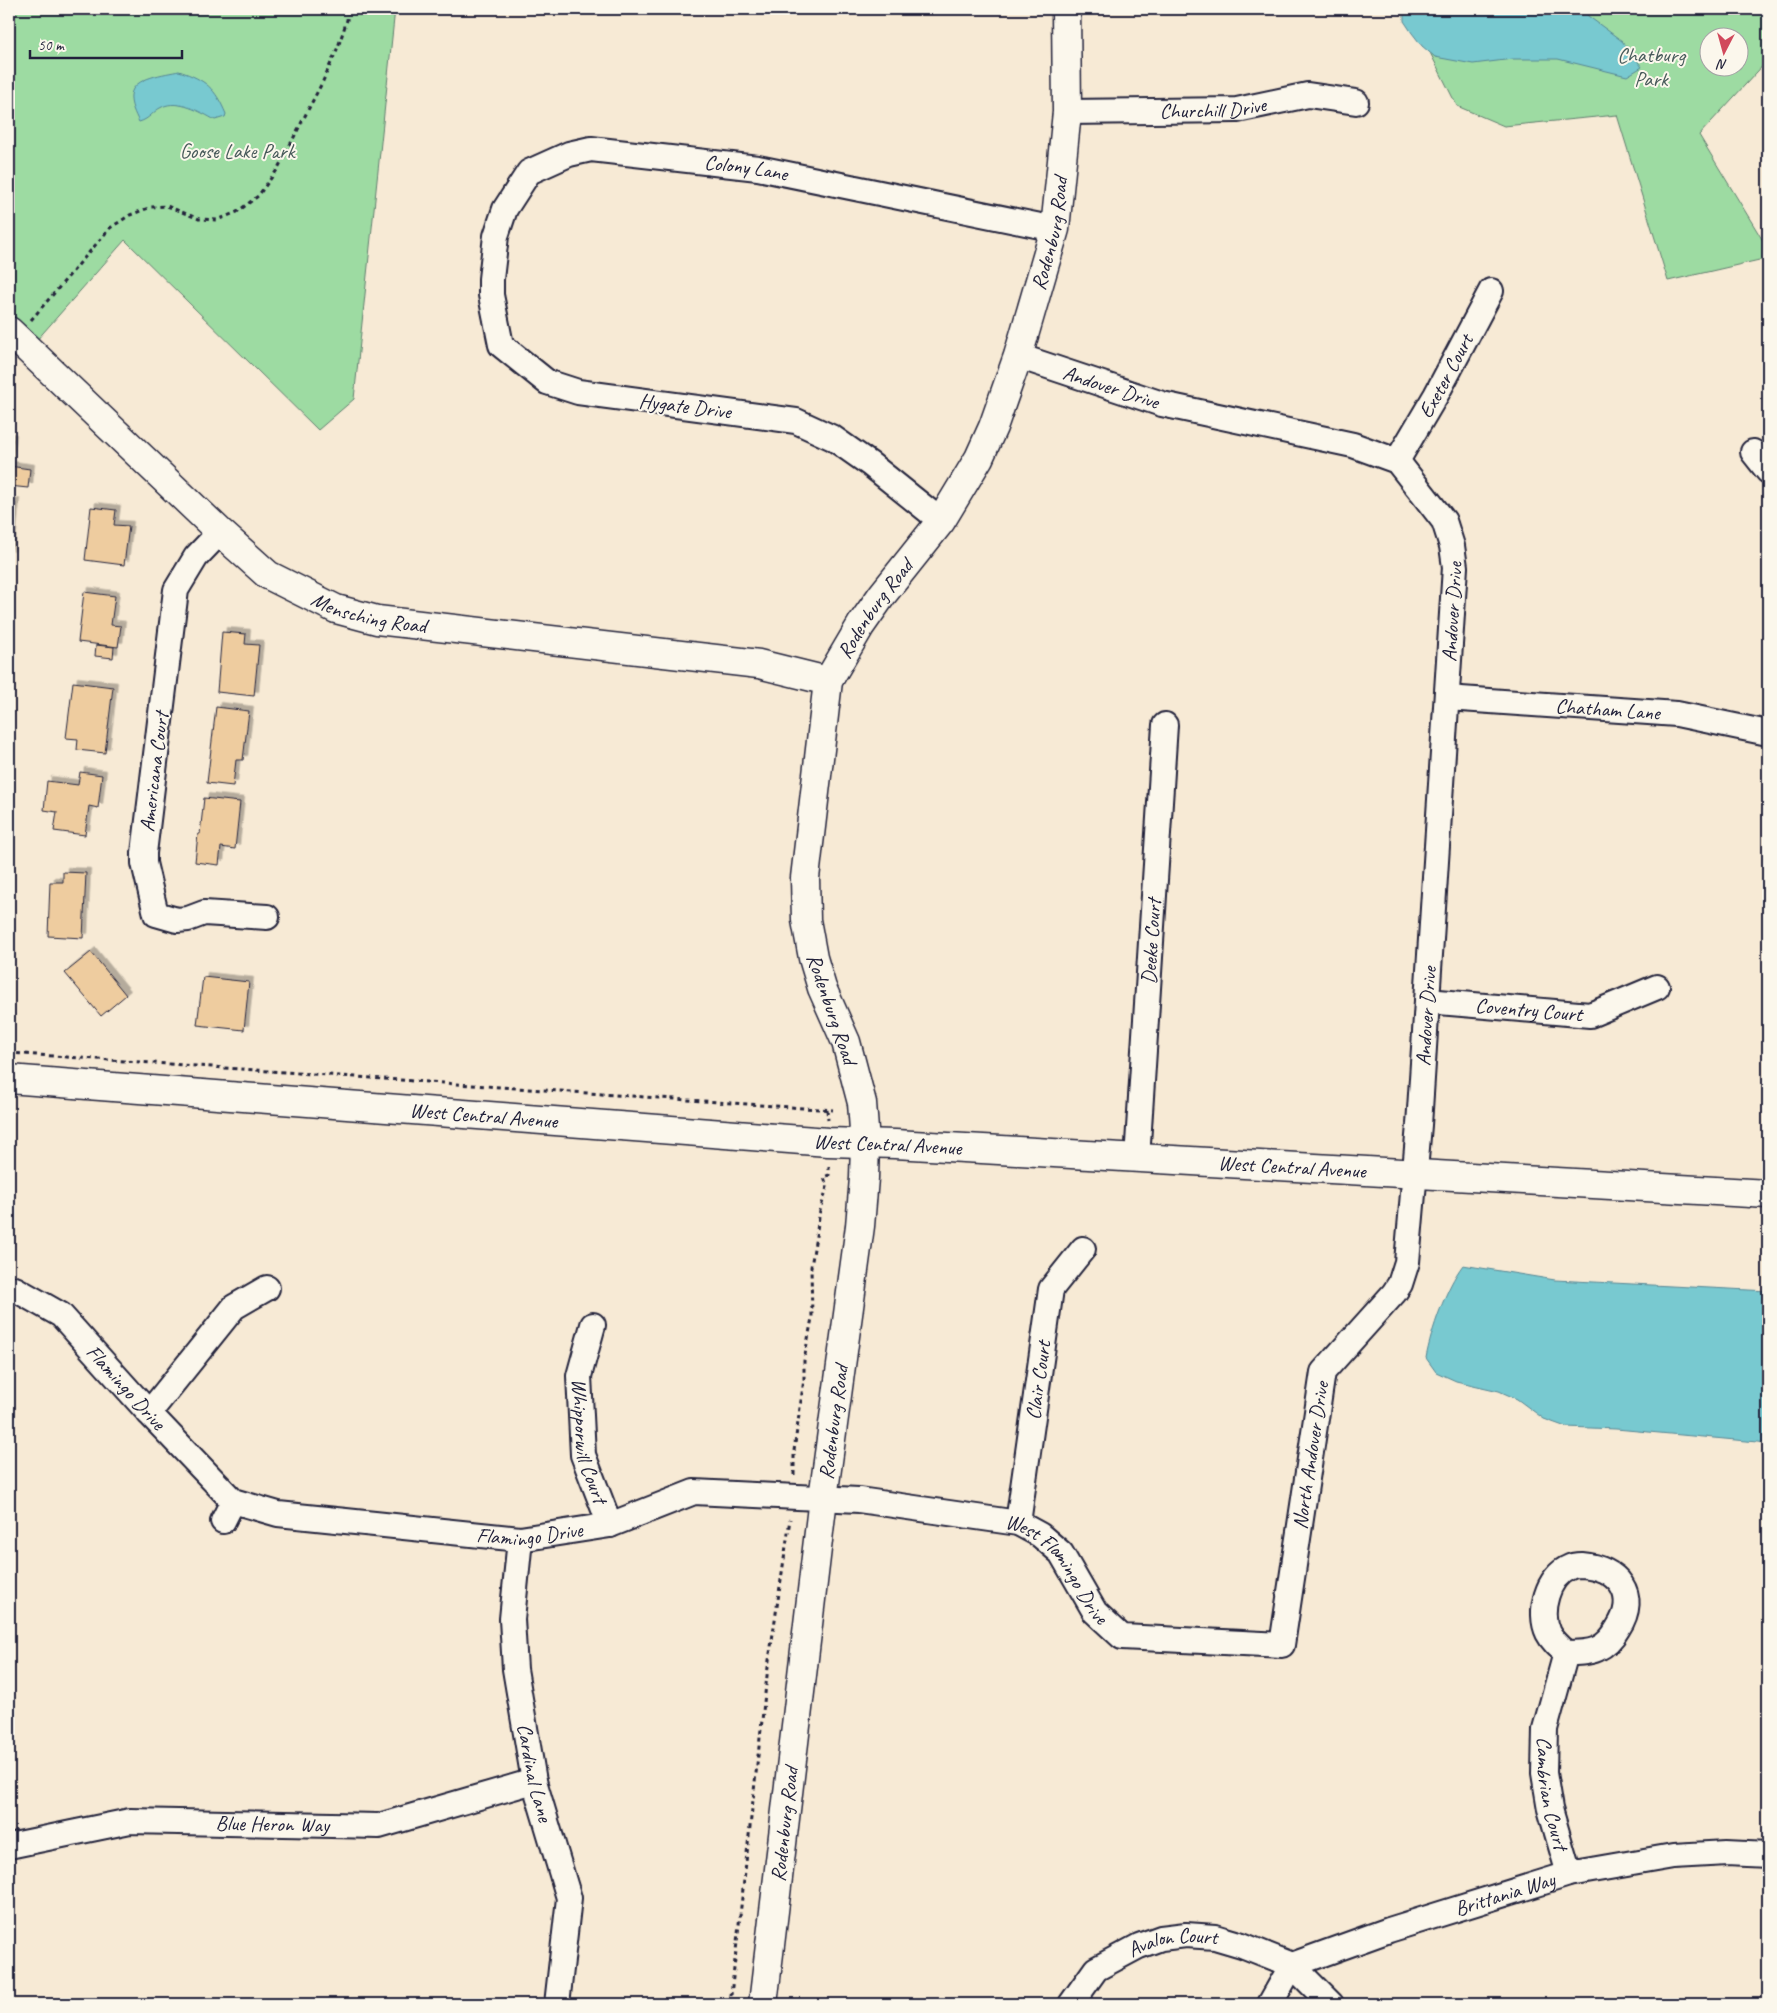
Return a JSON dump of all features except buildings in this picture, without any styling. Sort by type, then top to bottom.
[{"type":"street","name":"Rodenburg Road","points":[[763,2004],[823,1498],[860,1226],[865,1143],[862,1103],[846,1042],[822,988],[813,958],[806,920],[805,878],[828,681],[861,625],[882,595],[941,521],[979,458],[993,427],[1018,356],[1055,229],[1068,112],[1066,9]]},
{"type":"street","name":"Churchill Drive","points":[[1068,112],[1237,110],[1308,95],[1356,102]]},
{"type":"street","name":"Colony Lane","points":[[494,257],[496,236],[505,209],[529,172],[569,154],[591,149],[758,168],[1055,229]]},
{"type":"street","name":"Hygate Drive","points":[[494,257],[491,295],[501,345],[548,382],[578,392],[796,421],[833,438],[870,464],[941,521]]},
{"type":"street","name":"Exeter Court","points":[[1398,461],[1436,395],[1491,291]]},
{"type":"street","name":"Mensching Road","points":[[12,335],[268,575],[336,609],[378,620],[759,664],[828,681]]},
{"type":"street","name":"Andover Drive","points":[[1018,356],[1162,404],[1353,445],[1398,461],[1444,521],[1452,546],[1455,568],[1414,1174]]},
{"type":"street","points":[[1752,452],[1768,471]]},
{"type":"street","name":"Americana Court","points":[[220,532],[196,557],[176,590],[144,863],[156,914],[177,920],[188,919],[204,913],[267,917]]},
{"type":"street","name":"Chatham Lane","points":[[1447,698],[1677,714],[1768,733]]},
{"type":"street","name":"Deeke Court","points":[[1137,1159],[1165,725]]},
{"type":"street","name":"Coventry Court","points":[[1427,1001],[1590,1015],[1657,987]]},
{"type":"street","name":"West Central Avenue","points":[[9,1080],[828,1142],[1768,1194]]},
{"type":"street","name":"North Andover Drive","points":[[1282,1646],[1323,1372],[1400,1284],[1407,1262],[1414,1174]]},
{"type":"street","name":"Clair Court","points":[[1018,1524],[1051,1289],[1083,1249]]},
{"type":"street","points":[[149,1413],[234,1308],[267,1288]]},
{"type":"street","name":"Flamingo Drive","points":[[9,1289],[15,1289],[61,1315],[149,1413],[228,1511],[278,1514],[520,1539],[610,1525],[694,1492],[823,1498]]},
{"type":"street","name":"Whipporwill Court","points":[[593,1325],[579,1376],[583,1455],[610,1525]]},
{"type":"street","name":"West Flamingo Drive","points":[[823,1498],[859,1500],[1018,1524],[1040,1535],[1061,1553],[1094,1612],[1122,1637],[1282,1646]]},
{"type":"street","name":"Cardinal Lane","points":[[520,1539],[512,1619],[515,1669],[534,1781],[569,1898],[557,2004]]},
{"type":"street","name":"Cambrian Court","points":[[1566,1654],[1545,1729],[1544,1773],[1550,1809],[1569,1874]]},
{"type":"street","name":"Blue Heron Way","points":[[9,1846],[130,1821],[379,1826],[534,1781]]},
{"type":"street","name":"Brittania Way","points":[[1292,1965],[1389,1930],[1569,1874],[1672,1856],[1727,1853],[1768,1855]]},
{"type":"street","name":"Avalon Court","points":[[1071,2004],[1096,1969],[1138,1946],[1161,1938],[1186,1935],[1215,1937],[1242,1945],[1292,1965]]},
{"type":"street","points":[[1270,2004],[1292,1965],[1332,2004]]},
{"type":"path","points":[[12,335],[110,228],[130,215],[151,207],[167,206],[199,219],[217,220],[237,212],[258,196],[277,170],[323,81],[338,47],[347,20],[348,9]]},
{"type":"path","points":[[9,1053],[833,1110]]},
{"type":"path","points":[[827,1115],[828,1110]]},
{"type":"path","points":[[794,1471],[796,1432],[804,1379],[804,1360],[812,1318],[811,1267],[820,1211],[827,1187],[824,1177],[829,1175]]},
{"type":"path","points":[[730,2004],[768,1667],[789,1523]]},
{"type":"green space","name":"Goose Lake Park","points":[[9,9],[395,9],[354,399],[318,430],[125,240],[28,350],[9,331]]},
{"type":"green space","name":"Chatburg Park","points":[[1408,9],[1768,9],[1768,60],[1699,135],[1768,249],[1768,258],[1668,281],[1617,115],[1504,126],[1457,106]]},
{"type":"water","points":[[1404,9],[1581,9],[1622,41],[1642,67],[1627,76],[1558,59],[1513,59],[1473,64],[1435,57],[1422,46],[1404,21]]},
{"type":"water","points":[[179,71],[203,82],[213,91],[222,105],[226,114],[225,117],[215,120],[182,105],[168,105],[139,122],[131,102],[133,89],[151,77]]},
{"type":"water","points":[[1463,1265],[1555,1280],[1768,1291],[1768,1443],[1616,1429],[1566,1427],[1544,1419],[1517,1399],[1499,1391],[1456,1381],[1436,1372],[1426,1358],[1428,1347],[1445,1297]]}]
